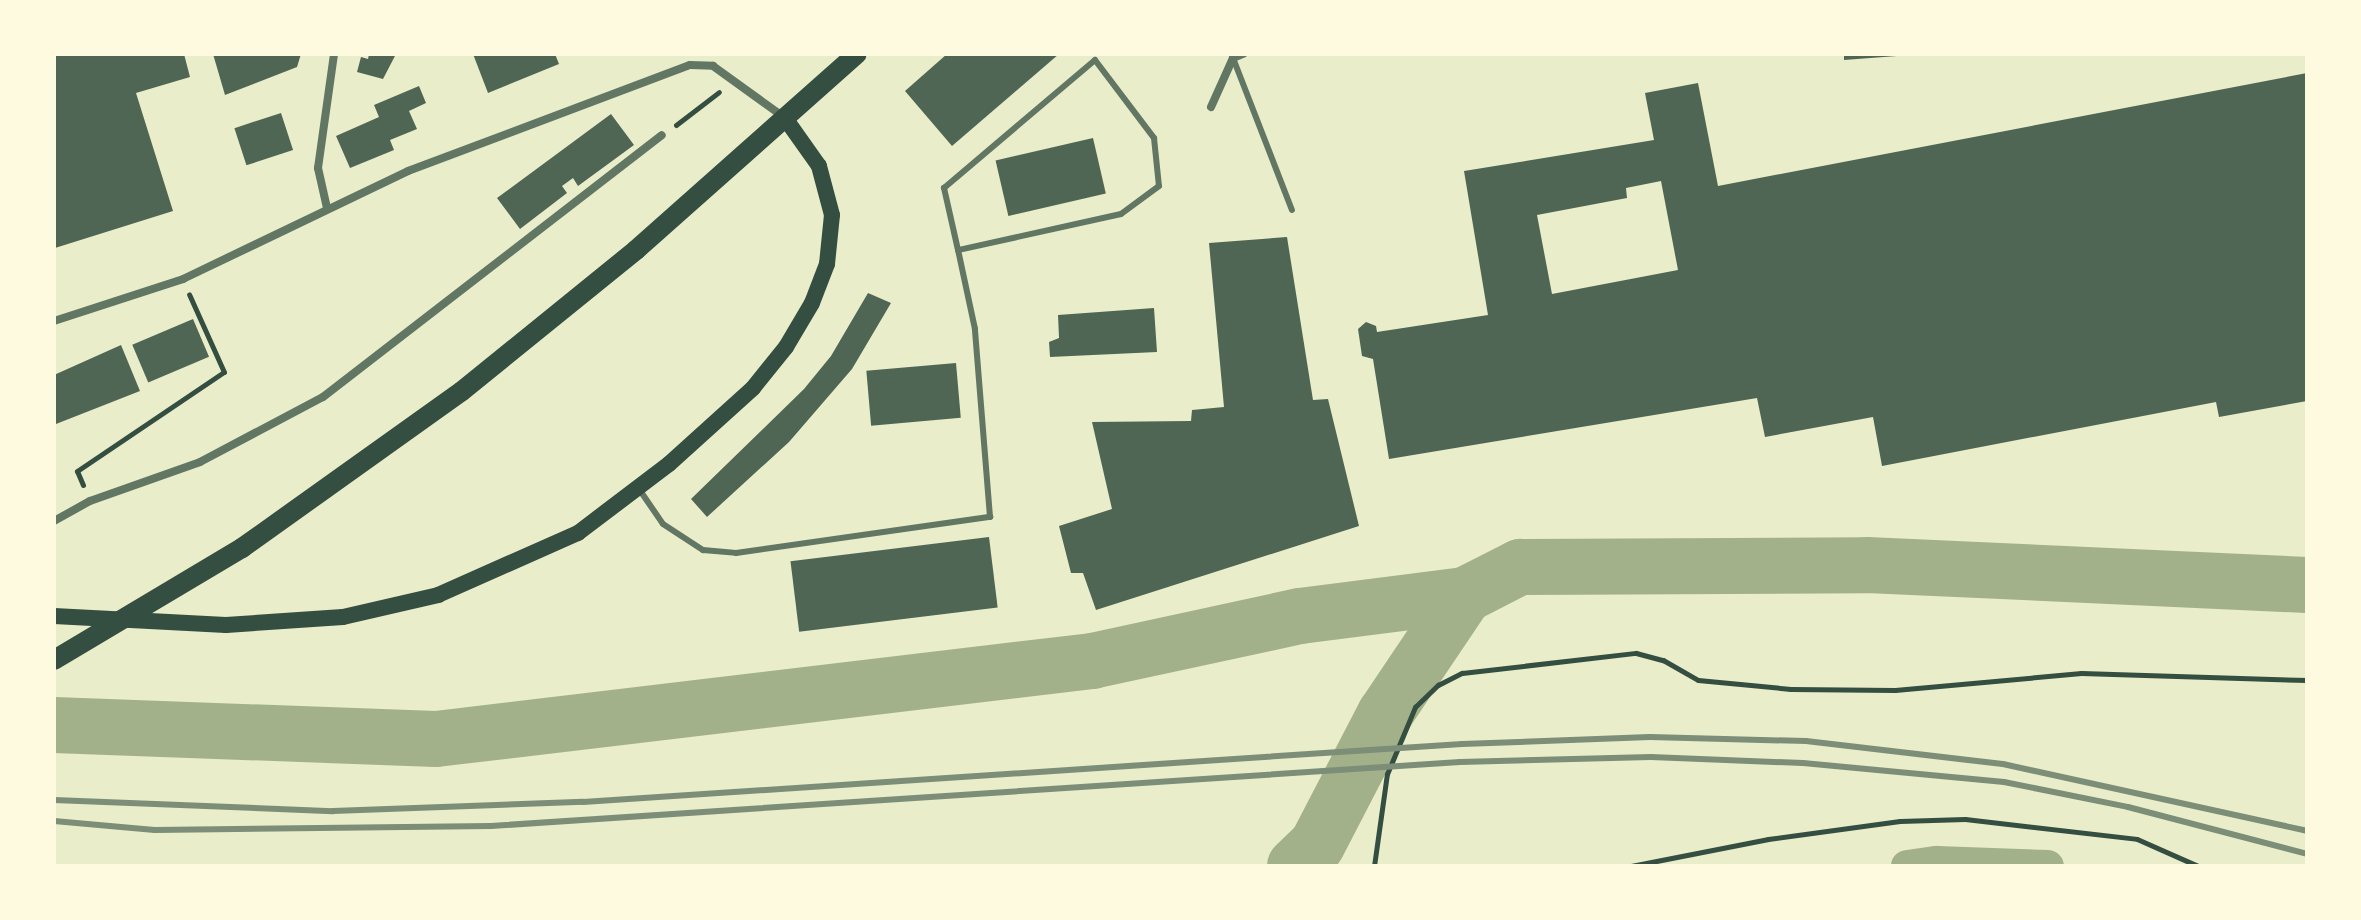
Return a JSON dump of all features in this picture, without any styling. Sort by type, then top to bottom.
[{"type":"main road","points":[[54,660],[242,548],[392,443],[528,340],[857,54]]},
{"type":"main road","points":[[54,616],[226,625],[305,622],[381,609],[438,595],[535,556],[639,489],[753,388],[812,303],[827,264],[832,215],[819,166],[785,118]]},
{"type":"street","points":[[327,208],[318,168],[334,54]]},
{"type":"street","points":[[1211,107],[1238,56]]},
{"type":"street","points":[[54,321],[183,279],[408,171],[690,65],[713,66],[785,118]]},
{"type":"street","points":[[54,521],[90,501],[200,462],[323,397],[662,135]]},
{"type":"lane","points":[[1238,56],[1292,210]]},
{"type":"lane","points":[[639,489],[663,524],[703,550],[736,553],[990,517],[975,329],[944,188],[1095,60],[1154,138],[1159,186],[1121,214],[958,250]]},
{"type":"path","points":[[662,135],[735,79]]},
{"type":"path","points":[[77,471],[224,372],[183,279]]},
{"type":"path","points":[[1374,866],[1387,774],[1415,707],[1438,685],[1462,673],[1606,653],[1663,660],[1698,680],[1791,689],[1895,690],[2081,673],[2307,680]]},
{"type":"path","points":[[1631,866],[1768,839],[1900,821],[1965,819],[2137,839],[2198,866]]},
{"type":"building","points":[[54,54],[184,54],[190,77],[136,93],[173,211],[55,248]]},
{"type":"building","points":[[213,54],[301,54],[297,67],[225,95]]},
{"type":"building","points":[[369,54],[396,54],[383,79],[357,72],[361,57],[368,59]]},
{"type":"building","points":[[473,54],[555,54],[559,64],[488,93]]},
{"type":"building","points":[[947,54],[1059,54],[952,146],[905,91]]},
{"type":"building","points":[[1844,54],[1896,54],[1897,56],[1844,60]]},
{"type":"building","points":[[2307,73],[2307,401],[2219,417],[2216,402],[1882,466],[1873,417],[1765,437],[1757,398],[1389,459],[1373,359],[1362,356],[1358,329],[1366,322],[1376,326],[1377,332],[1488,315],[1464,171],[1654,140],[1645,93],[1698,83],[1718,186]],"holes":[[[1661,181],[1678,270],[1552,294],[1537,215],[1627,198],[1626,188]]]},
{"type":"building","points":[[419,86],[426,103],[409,111],[417,129],[390,140],[394,150],[350,168],[336,136],[379,117],[374,105]]},
{"type":"building","points":[[281,113],[293,150],[246,165],[234,128]]},
{"type":"building","points":[[611,114],[634,145],[578,186],[573,178],[562,186],[567,193],[520,229],[497,198]]},
{"type":"building","points":[[1093,138],[1106,194],[1008,216],[996,160]]},
{"type":"building","points":[[1287,237],[1313,400],[1328,399],[1359,526],[1096,610],[1083,573],[1071,573],[1059,526],[1112,509],[1092,422],[1191,421],[1192,410],[1224,407],[1209,243]]},
{"type":"building","points":[[868,293],[891,303],[852,369],[789,442],[707,517],[691,499],[804,389],[831,356]]},
{"type":"building","points":[[1154,308],[1157,352],[1050,357],[1049,342],[1059,338],[1058,315]]},
{"type":"building","points":[[193,319],[209,357],[148,383],[132,345]]},
{"type":"building","points":[[121,345],[140,391],[56,424],[54,375]]},
{"type":"building","points":[[956,363],[961,418],[871,426],[866,371]]},
{"type":"building","points":[[989,537],[998,607],[799,632],[790,561]]},
{"type":"waterway","points":[[1295,866],[1317,845],[1385,714],[1465,595],[1520,567],[1867,565],[2307,585]]},
{"type":"waterway","points":[[54,725],[436,739],[1092,661],[1300,616],[1465,595]]},
{"type":"waterway","points":[[1907,866],[1937,862],[2048,866]]},
{"type":"railway","points":[[54,800],[333,811],[583,802],[1462,744],[1650,737],[1806,741],[2003,764],[2307,831]]},
{"type":"railway","points":[[54,821],[155,830],[491,826],[1460,762],[1651,757],[1803,763],[2004,782],[2128,807],[2307,854]]}]
